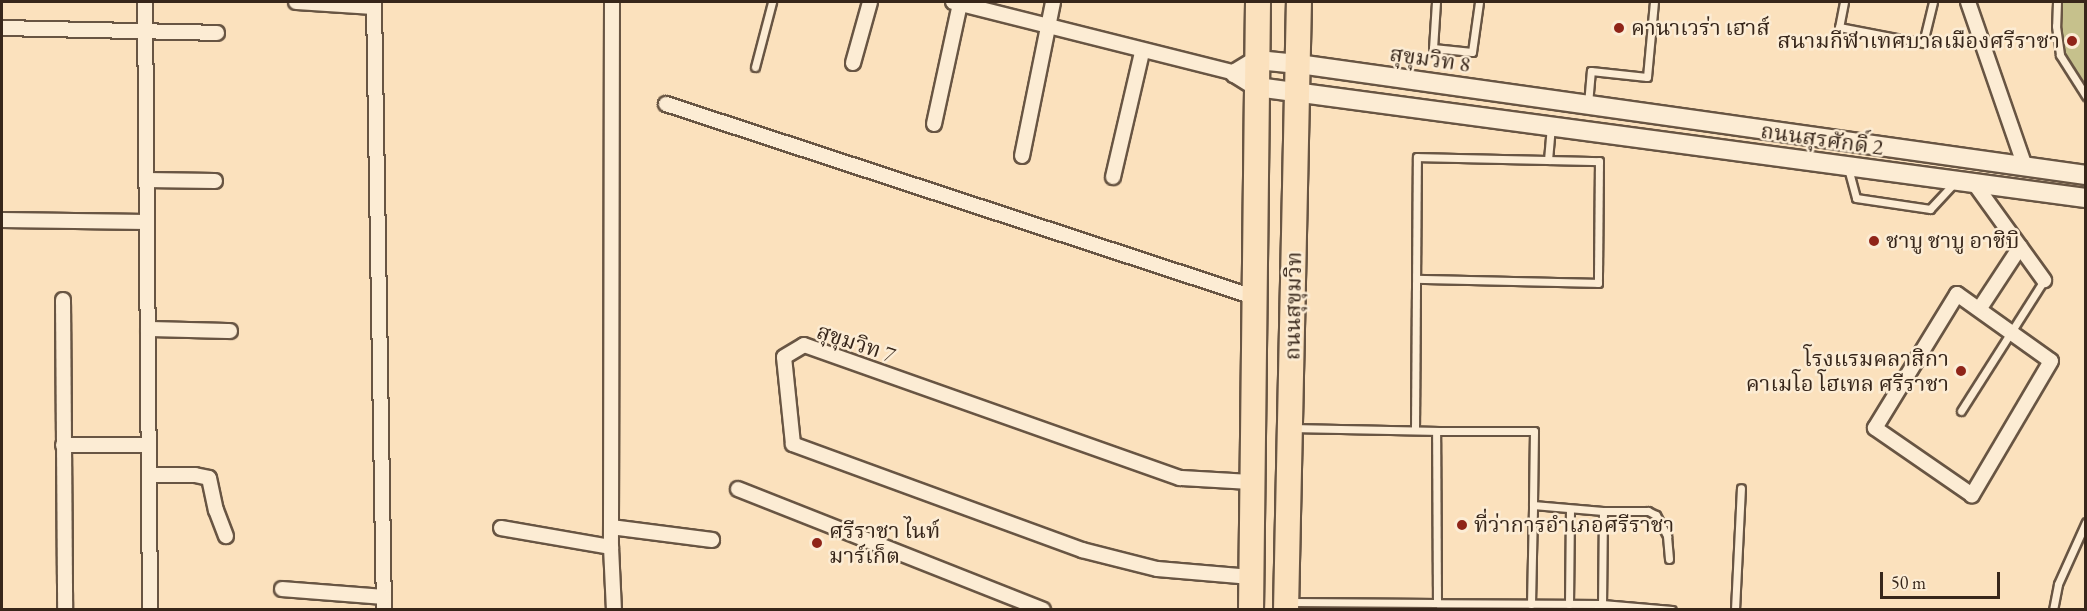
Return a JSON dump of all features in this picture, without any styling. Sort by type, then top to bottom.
[{"type":"highway","name":"ถนนสุขุมวิท","points":[[1251,609],[1258,2]]},
{"type":"highway","name":"ถนนสุขุมวิท","points":[[1286,606],[1299,2]]},
{"type":"main road","name":"สุขุมวิท 8","points":[[1257,60],[1555,100]]},
{"type":"main road","points":[[1257,60],[1234,73],[1257,87],[1551,126],[1555,100]]},
{"type":"main road","name":"ถนนสุรศักดิ์ 2","points":[[1555,100],[2085,175]]},
{"type":"main road","name":"ถนนสุรศักดิ์ 2","points":[[1551,126],[1848,168],[2085,198]]},
{"type":"main road","points":[[1768,155],[1772,131]]},
{"type":"main road","points":[[2021,190],[2025,167]]},
{"type":"street","points":[[145,2],[150,609]]},
{"type":"street","points":[[282,589],[384,603],[374,4],[296,2]]},
{"type":"street","points":[[612,2],[611,547],[614,609]]},
{"type":"street","points":[[853,63],[870,2]]},
{"type":"street","points":[[1022,156],[1053,2]]},
{"type":"street","points":[[1968,2],[2025,167]]},
{"type":"street","points":[[934,124],[956,3],[1142,52],[1234,73]]},
{"type":"street","points":[[2,28],[217,33]]},
{"type":"street","points":[[1113,177],[1142,52]]},
{"type":"street","points":[[666,104],[1254,297]]},
{"type":"street","points":[[146,180],[216,181]]},
{"type":"street","points":[[1965,182],[2020,247],[2044,280]]},
{"type":"street","points":[[2,220],[147,222]]},
{"type":"street","points":[[1980,308],[2020,247]]},
{"type":"street","points":[[1957,294],[2010,330],[2051,361],[1971,495],[1875,428],[1957,294]]},
{"type":"street","points":[[63,300],[65,609]]},
{"type":"street","points":[[148,329],[230,331]]},
{"type":"street","name":"สุขุมวิท 7","points":[[1251,576],[1157,569],[1082,550],[793,444],[784,357],[804,345],[1180,478],[1252,482]]},
{"type":"street","points":[[63,445],[149,445]]},
{"type":"street","points":[[149,475],[195,475],[209,478],[216,510],[226,536]]},
{"type":"street","points":[[738,489],[1043,609]]},
{"type":"street","points":[[611,527],[712,540]]},
{"type":"street","points":[[501,528],[611,547]]},
{"type":"lane","points":[[755,67],[772,2]]},
{"type":"lane","points":[[1436,2],[1433,48],[1472,52],[1479,2]]},
{"type":"lane","points":[[1588,104],[1591,71],[1647,77],[1654,2]]},
{"type":"lane","points":[[1844,2],[1839,27],[1923,43],[1933,2]]},
{"type":"lane","points":[[2057,2],[2056,26],[2060,55],[2085,96]]},
{"type":"lane","points":[[1548,160],[1551,126]]},
{"type":"lane","points":[[1415,430],[1417,157],[1599,161],[1598,283],[1417,279]]},
{"type":"lane","points":[[1848,168],[1856,198],[1930,209],[1965,182]]},
{"type":"lane","points":[[1960,411],[2044,280]]},
{"type":"lane","points":[[1290,428],[1534,431],[1532,604]]},
{"type":"lane","points":[[1436,431],[1437,603]]},
{"type":"lane","points":[[1735,609],[1741,488]]},
{"type":"lane","points":[[1533,506],[1570,510],[1648,511],[1656,515],[1667,536],[1669,559]]},
{"type":"lane","points":[[1569,604],[1570,510]]},
{"type":"lane","points":[[1602,604],[1603,511]]},
{"type":"lane","points":[[2053,609],[2058,584],[2085,522]]},
{"type":"lane","points":[[1286,606],[1437,603],[1602,604],[1672,609]]},
{"type":"shaded area","name":"สนามกีฬาเทศบาลเมืองศรีราชา","points":[[2057,2],[2085,2],[2085,96],[2060,55]]},
{"type":"place","name":"คานาเวร่า เฮาส์","points":[[1619,28]]},
{"type":"place","name":"สนามกีฬาเทศบาลเมืองศรีราชา","points":[[2072,41]]},
{"type":"place","name":"ชาบู ชาบู อาชิบิ","points":[[1874,241]]},
{"type":"place","name":"โรงแรมคลาสิกา คาเมโอ โฮเทล ศรีราชา","points":[[1961,371]]},
{"type":"place","name":"ที่ว่าการอำเภอศรีราชา","points":[[1462,525]]},
{"type":"place","name":"ศรีราชา ไนท์ มาร์เก็ต","points":[[817,543]]}]
